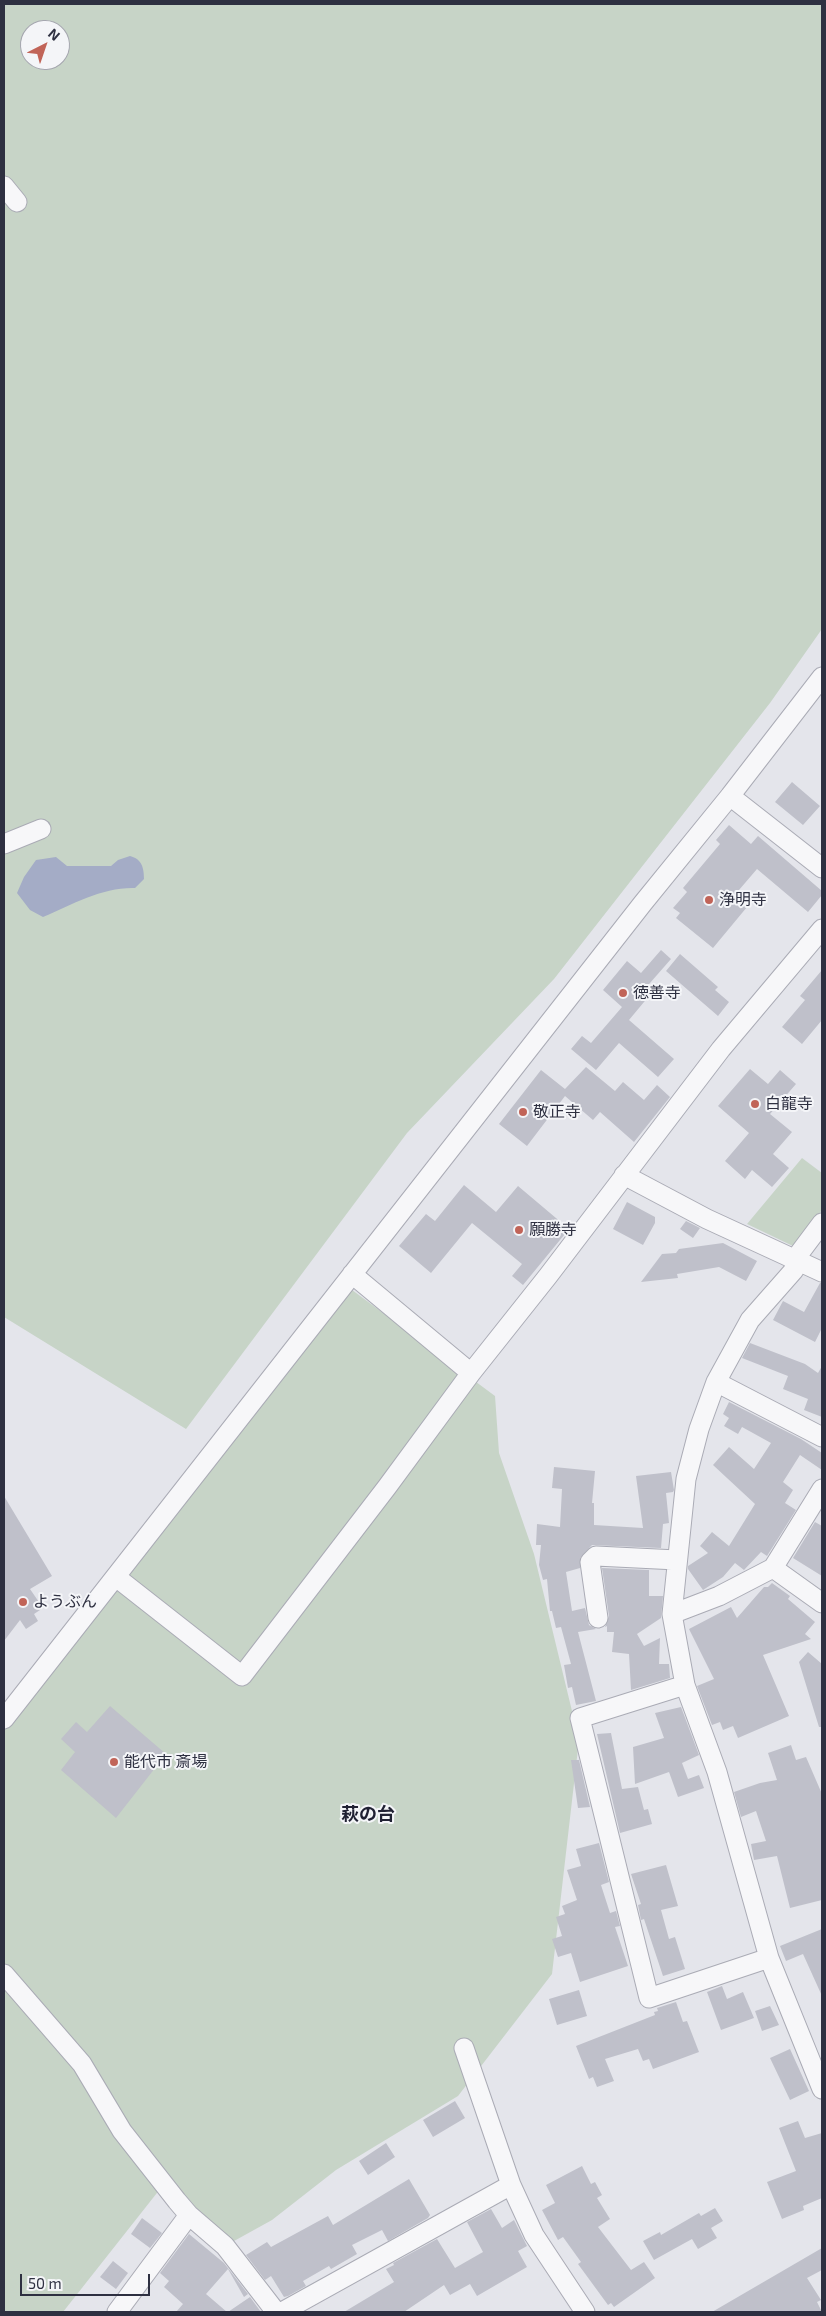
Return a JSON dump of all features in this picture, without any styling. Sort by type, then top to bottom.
[{"type":"street","points":[[4,186],[17,202]]},
{"type":"street","points":[[4,1719],[642,902],[730,796],[822,676]]},
{"type":"street","points":[[730,796],[822,868]]},
{"type":"street","points":[[4,844],[41,829]]},
{"type":"street","points":[[116,1577],[242,1676],[387,1487],[471,1373],[548,1276],[721,1048],[822,929]]},
{"type":"street","points":[[624,1175],[707,1220],[822,1272]]},
{"type":"street","points":[[822,1223],[795,1259],[794,1270],[750,1320],[716,1382],[699,1429],[686,1479],[672,1614],[685,1685],[717,1772],[769,1958],[822,2089]]},
{"type":"street","points":[[352,1274],[471,1373]]},
{"type":"street","points":[[716,1382],[822,1437]]},
{"type":"street","points":[[672,1614],[719,1596],[773,1568],[822,1489]]},
{"type":"street","points":[[598,1618],[590,1562],[592,1558],[596,1556],[677,1560]]},
{"type":"street","points":[[773,1568],[822,1603]]},
{"type":"street","points":[[685,1685],[580,1718],[649,1998],[769,1958]]},
{"type":"street","points":[[4,1974],[82,2064],[122,2130],[189,2214],[225,2246],[276,2312]]},
{"type":"street","points":[[464,2048],[511,2184],[534,2235],[584,2312]]},
{"type":"street","points":[[282,2312],[511,2184]]},
{"type":"street","points":[[117,2312],[189,2214]]},
{"type":"green space","points":[[4,4],[822,4],[822,629],[770,703],[554,979],[407,1133],[186,1429],[4,1317]]},
{"type":"green space","points":[[802,1158],[822,1173],[822,1210],[793,1246],[747,1224]]},
{"type":"green space","points":[[344,1284],[495,1396],[499,1453],[534,1554],[579,1740],[552,1974],[458,2096],[336,2170],[272,2220],[225,2246],[164,2184],[63,2312],[4,2312],[4,1729],[96,1616]]},
{"type":"water","points":[[130,856],[142,864],[144,871],[144,879],[135,888],[123,888],[100,893],[43,917],[30,910],[17,893],[24,877],[36,860],[56,857],[67,866],[111,866],[118,860]]},
{"type":"building","points":[[792,782],[820,806],[803,825],[775,802]]},
{"type":"building","points":[[729,825],[751,844],[758,836],[822,891],[822,895],[808,912],[757,869],[739,890],[752,901],[713,948],[676,918],[680,913],[673,908],[687,892],[683,888],[720,844],[716,840]]},
{"type":"building","points":[[661,950],[671,959],[643,991],[649,996],[629,1020],[674,1059],[658,1077],[619,1043],[596,1070],[571,1049],[582,1036],[591,1043],[622,1007],[603,990],[627,961],[641,973]]},
{"type":"building","points":[[680,954],[718,987],[715,990],[729,1002],[718,1016],[666,971]]},
{"type":"building","points":[[822,970],[822,1020],[802,1044],[782,1027],[805,1000],[800,996]]},
{"type":"building","points":[[586,1067],[615,1091],[623,1082],[644,1100],[657,1085],[670,1097],[634,1142],[600,1112],[593,1120],[565,1096],[527,1146],[499,1124],[541,1070],[565,1089]]},
{"type":"building","points":[[750,1069],[768,1084],[780,1070],[796,1084],[770,1114],[792,1132],[773,1154],[789,1168],[772,1187],[752,1170],[745,1179],[725,1161],[749,1133],[718,1106]]},
{"type":"building","points":[[464,1185],[496,1212],[518,1186],[569,1229],[523,1285],[512,1276],[522,1264],[472,1223],[431,1273],[399,1246],[426,1214],[435,1221]]},
{"type":"building","points":[[627,1202],[655,1217],[655,1223],[643,1245],[613,1229]]},
{"type":"building","points":[[686,1221],[700,1228],[693,1238],[680,1229]]},
{"type":"building","points":[[723,1243],[757,1261],[746,1281],[719,1267],[677,1274],[678,1278],[641,1282],[662,1254],[676,1253],[679,1249]]},
{"type":"building","points":[[820,1283],[822,1283],[822,1328],[815,1342],[773,1320],[783,1301],[804,1312]]},
{"type":"building","points":[[750,1343],[805,1364],[818,1373],[822,1366],[822,1417],[804,1410],[808,1399],[783,1389],[788,1376],[742,1358]]},
{"type":"building","points":[[729,1402],[801,1439],[822,1453],[822,1470],[800,1455],[783,1482],[793,1490],[785,1503],[796,1510],[767,1556],[761,1552],[744,1570],[735,1563],[723,1577],[703,1590],[688,1569],[688,1566],[708,1553],[700,1546],[712,1532],[729,1546],[755,1504],[713,1465],[729,1447],[754,1469],[771,1443],[742,1427],[738,1434],[724,1426],[729,1418],[723,1414]]},
{"type":"building","points":[[554,1467],[595,1471],[592,1503],[594,1503],[594,1525],[643,1528],[636,1476],[671,1472],[674,1490],[673,1492],[666,1493],[669,1523],[663,1524],[661,1548],[592,1545],[580,1558],[580,1568],[566,1572],[572,1611],[585,1608],[589,1625],[596,1629],[578,1632],[596,1701],[576,1705],[572,1687],[568,1688],[564,1665],[571,1664],[561,1627],[556,1628],[552,1611],[550,1611],[547,1579],[543,1580],[539,1565],[541,1545],[536,1545],[537,1524],[560,1527],[562,1489],[552,1488]]},
{"type":"building","points":[[4,1496],[52,1576],[30,1589],[43,1608],[34,1614],[38,1621],[26,1629],[20,1620],[4,1641]]},
{"type":"building","points":[[815,1522],[822,1526],[822,1576],[793,1558]]},
{"type":"building","points":[[602,1568],[649,1570],[649,1596],[663,1596],[661,1618],[637,1634],[644,1646],[660,1638],[659,1664],[669,1664],[670,1678],[631,1690],[629,1654],[612,1652],[614,1632],[607,1632],[607,1626],[605,1627],[609,1616]]},
{"type":"building","points":[[772,1583],[790,1596],[788,1599],[815,1622],[805,1634],[811,1639],[763,1655],[789,1716],[738,1738],[733,1726],[723,1730],[720,1722],[712,1725],[697,1686],[714,1679],[689,1629],[731,1607],[737,1618],[764,1587],[768,1587]]},
{"type":"building","points":[[808,1652],[822,1664],[822,1727],[819,1727],[799,1662]]},
{"type":"building","name":"能代市 斎場","points":[[110,1706],[166,1754],[116,1818],[61,1770],[75,1752],[61,1739],[76,1722],[87,1732]]},
{"type":"building","points":[[681,1707],[699,1755],[682,1763],[688,1779],[699,1775],[704,1788],[678,1797],[669,1772],[635,1784],[633,1747],[664,1738],[655,1713]]},
{"type":"building","points":[[611,1733],[622,1789],[638,1787],[644,1810],[648,1809],[652,1824],[620,1833],[597,1734]]},
{"type":"building","points":[[791,1745],[796,1760],[806,1757],[822,1794],[822,1900],[790,1908],[777,1856],[754,1860],[751,1844],[766,1841],[756,1811],[741,1817],[734,1792],[760,1783],[777,1780],[768,1753]]},
{"type":"building","points":[[571,1760],[579,1760],[590,1807],[578,1808]]},
{"type":"building","points":[[599,1843],[609,1882],[601,1885],[610,1913],[616,1911],[620,1926],[615,1927],[628,1966],[580,1982],[571,1953],[558,1957],[552,1939],[562,1936],[556,1917],[565,1914],[562,1906],[577,1900],[567,1870],[581,1866],[576,1849]]},
{"type":"building","points":[[666,1865],[678,1906],[661,1910],[669,1939],[675,1937],[685,1969],[663,1976],[644,1919],[641,1920],[638,1905],[641,1904],[631,1874]]},
{"type":"building","points":[[822,1929],[822,1996],[803,1954],[786,1961],[780,1946]]},
{"type":"building","points":[[722,1986],[727,1999],[743,1992],[754,2018],[721,2030],[707,1992]]},
{"type":"building","points":[[579,1990],[587,2016],[557,2025],[549,1999]]},
{"type":"building","points":[[676,2002],[683,2022],[687,2021],[699,2052],[653,2069],[649,2059],[643,2061],[638,2049],[605,2059],[614,2081],[597,2087],[593,2077],[589,2079],[576,2046],[655,2015],[654,2012],[658,2011],[657,2008]]},
{"type":"building","points":[[770,2006],[779,2025],[762,2031],[755,2011]]},
{"type":"building","points":[[790,2049],[809,2091],[790,2100],[770,2058]]},
{"type":"building","points":[[455,2101],[465,2118],[433,2137],[423,2120]]},
{"type":"building","points":[[798,2121],[805,2138],[822,2133],[822,2198],[803,2206],[804,2210],[782,2219],[767,2182],[796,2171],[779,2128]]},
{"type":"building","points":[[386,2143],[395,2157],[368,2175],[359,2161]]},
{"type":"building","points":[[582,2166],[591,2184],[595,2182],[602,2195],[597,2198],[610,2219],[598,2227],[631,2270],[644,2262],[655,2278],[614,2307],[611,2303],[608,2305],[578,2264],[581,2262],[563,2237],[558,2240],[542,2210],[555,2203],[546,2185]]},
{"type":"building","points":[[409,2179],[430,2215],[428,2218],[388,2241],[382,2230],[352,2245],[357,2254],[331,2269],[329,2266],[303,2281],[306,2286],[288,2296],[284,2297],[271,2276],[265,2280],[246,2255],[267,2242],[271,2247],[328,2216],[333,2225]]},
{"type":"building","points":[[715,2208],[723,2221],[711,2228],[717,2238],[698,2249],[692,2239],[654,2260],[643,2241],[660,2232],[661,2235],[699,2213],[701,2216]]},
{"type":"building","points":[[491,2209],[502,2228],[514,2220],[527,2246],[518,2251],[527,2267],[477,2296],[470,2284],[450,2295],[444,2285],[404,2312],[344,2312],[394,2282],[386,2269],[394,2265],[393,2263],[437,2239],[455,2268],[483,2252],[467,2222]]},
{"type":"building","points":[[142,2218],[162,2233],[150,2248],[131,2234]]},
{"type":"building","points":[[189,2234],[224,2263],[248,2294],[244,2297],[228,2269],[206,2294],[227,2312],[176,2312],[183,2304],[164,2287],[169,2281],[160,2273]]},
{"type":"building","points":[[822,2248],[822,2270],[807,2278],[821,2300],[817,2302],[822,2312],[712,2312]]},
{"type":"building","points":[[113,2261],[128,2273],[116,2289],[100,2277]]},
{"type":"building","points":[[250,2297],[261,2312],[228,2312]]},
{"type":"place","name":"浄明寺","points":[[709,900]]},
{"type":"place","name":"徳善寺","points":[[623,993]]},
{"type":"place","name":"白龍寺","points":[[755,1104]]},
{"type":"place","name":"敬正寺","points":[[523,1112]]},
{"type":"place","name":"願勝寺","points":[[519,1230]]},
{"type":"place","name":"ようぶん","points":[[23,1602]]},
{"type":"place","name":"能代市 斎場","points":[[114,1762]]},
{"type":"district","name":"萩の台","points":[[368,1814]]}]
